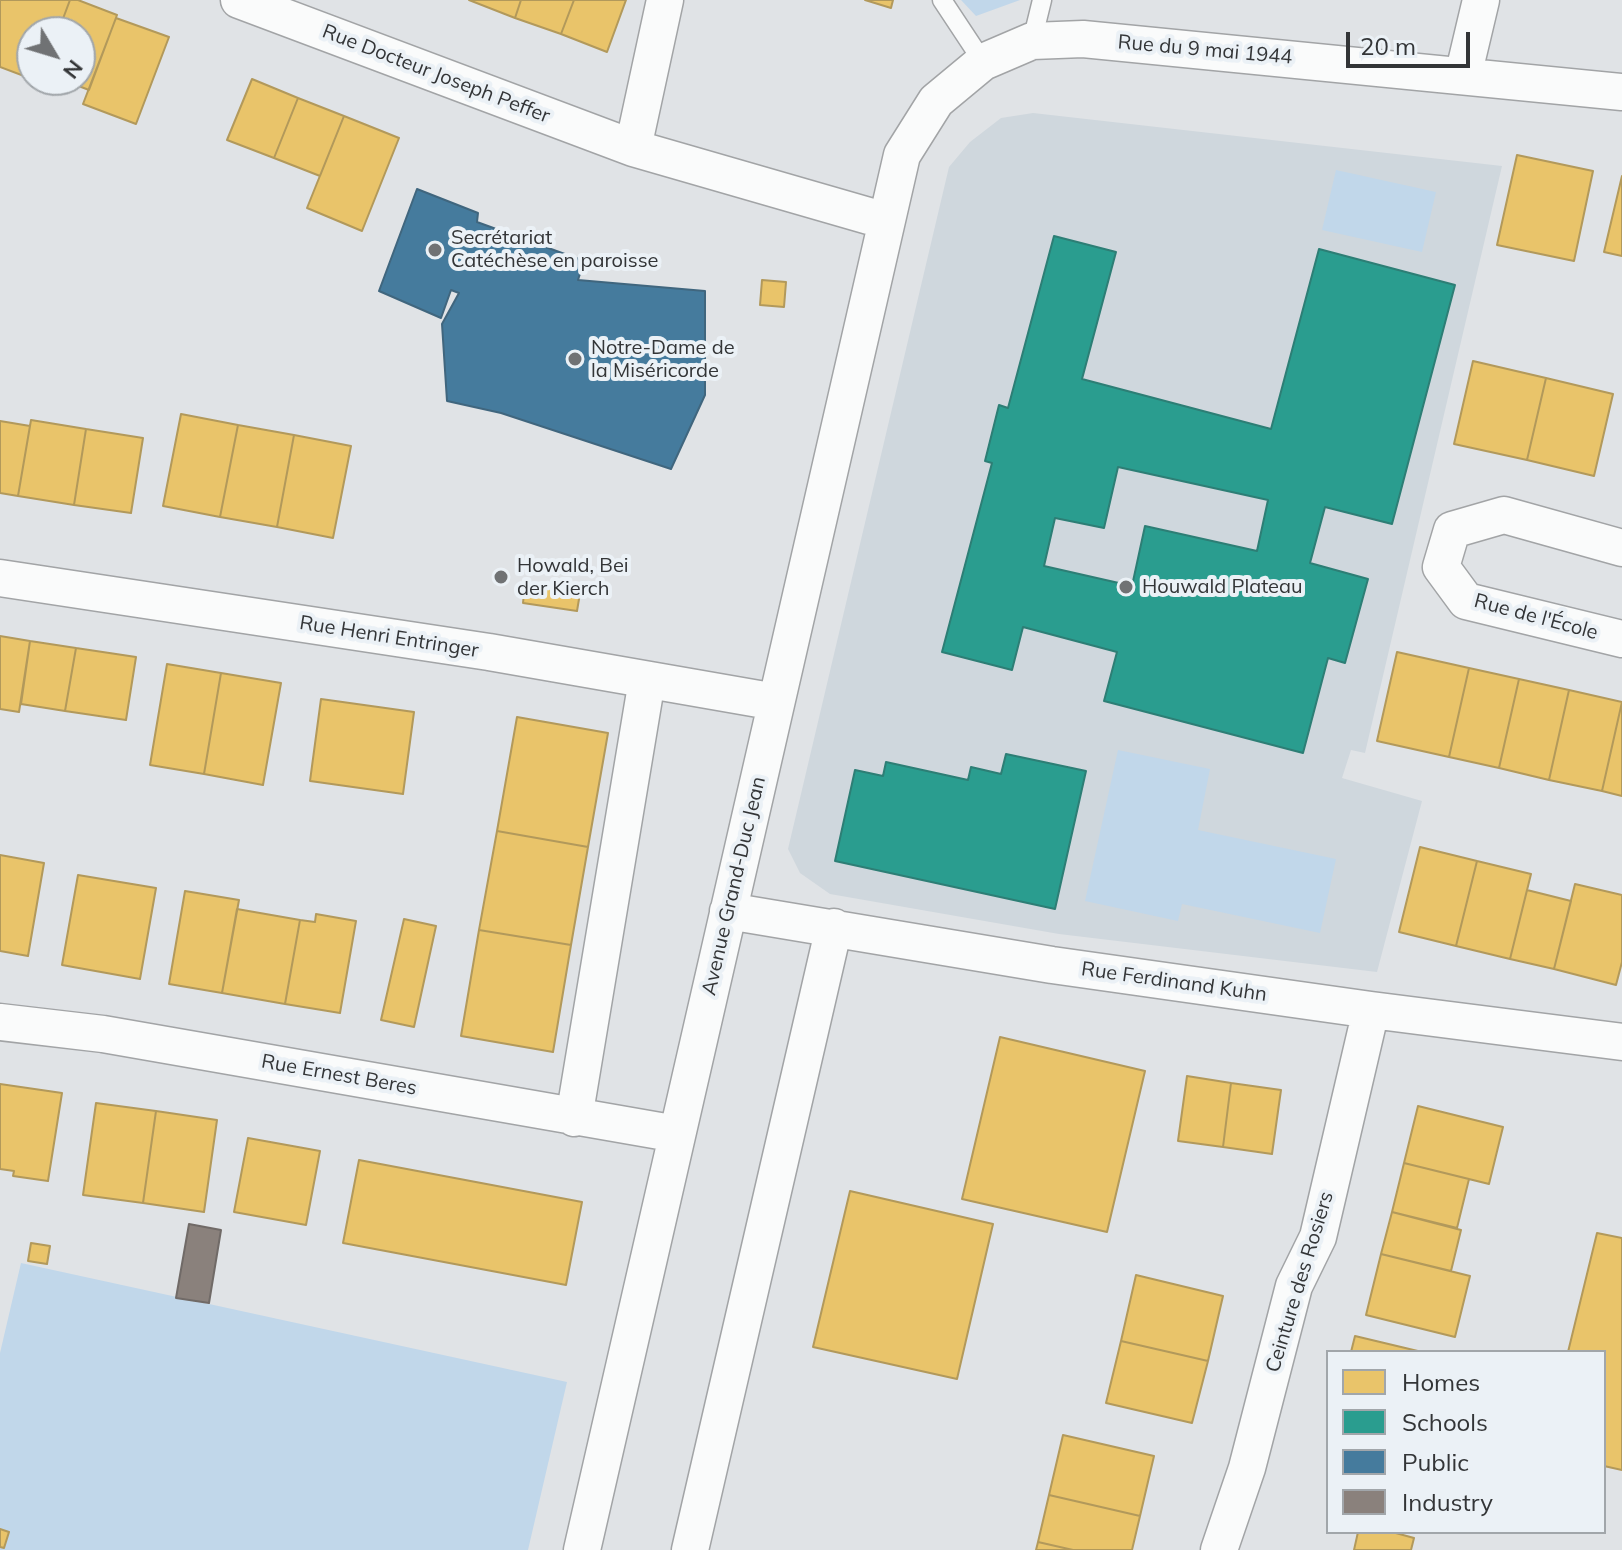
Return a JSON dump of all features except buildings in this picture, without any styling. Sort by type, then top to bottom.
[{"type":"street","name":"Rue Docteur Joseph Peffer","points":[[239,0],[633,148],[886,221]]},
{"type":"street","points":[[633,148],[665,0]]},
{"type":"street","points":[[1463,76],[1481,0]]},
{"type":"street","name":"Rue du 9 mai 1944","points":[[886,221],[902,155],[936,101],[983,62],[1032,41],[1083,39],[1622,92]]},
{"type":"street","name":"Avenue Grand-Duc Jean","points":[[582,1550],[886,221]]},
{"type":"street","name":"Rue de l'École","points":[[1622,548],[1504,515],[1452,530],[1441,567],[1466,601],[1622,639]]},
{"type":"street","name":"Rue Henri Entringer","points":[[0,578],[489,652],[776,702]]},
{"type":"street","points":[[574,1118],[647,680]]},
{"type":"street","name":"Rue Ferdinand Kuhn","points":[[728,911],[1052,965],[1622,1042]]},
{"type":"street","points":[[690,1550],[834,927]]},
{"type":"street","name":"Ceinture des Rosiers","points":[[1219,1550],[1247,1468],[1294,1286],[1318,1237],[1371,1010]]},
{"type":"street","name":"Rue Ernest Beres","points":[[0,1022],[103,1034],[677,1134]]},
{"type":"lane","points":[[942,0],[983,62]]},
{"type":"lane","points":[[1032,41],[1042,0]]},
{"type":"shaded area","points":[[961,0],[1020,0],[976,16]]},
{"type":"shaded area","name":"Houwald Plateau","points":[[1033,113],[1502,166],[1365,753],[1351,750],[1342,778],[1422,801],[1377,972],[1059,934],[830,894],[800,873],[788,849],[949,167],[970,142],[1001,118]]},
{"type":"shaded area","points":[[1336,170],[1436,192],[1422,252],[1322,230]]},
{"type":"shaded area","points":[[1118,750],[1210,769],[1198,830],[1336,859],[1320,933],[1182,904],[1178,921],[1085,901]]},
{"type":"shaded area","points":[[21,1263],[567,1382],[528,1550],[0,1550],[0,1353]]},
{"type":"place","name":"Secrétariat Catéchèse en paroisse","points":[[435,250]]},
{"type":"place","name":"Notre-Dame de la Miséricorde","points":[[575,359]]},
{"type":"place","name":"Howald, Bei der Kierch","points":[[501,577]]},
{"type":"place","name":"Houwald Plateau","points":[[1126,587]]}]
